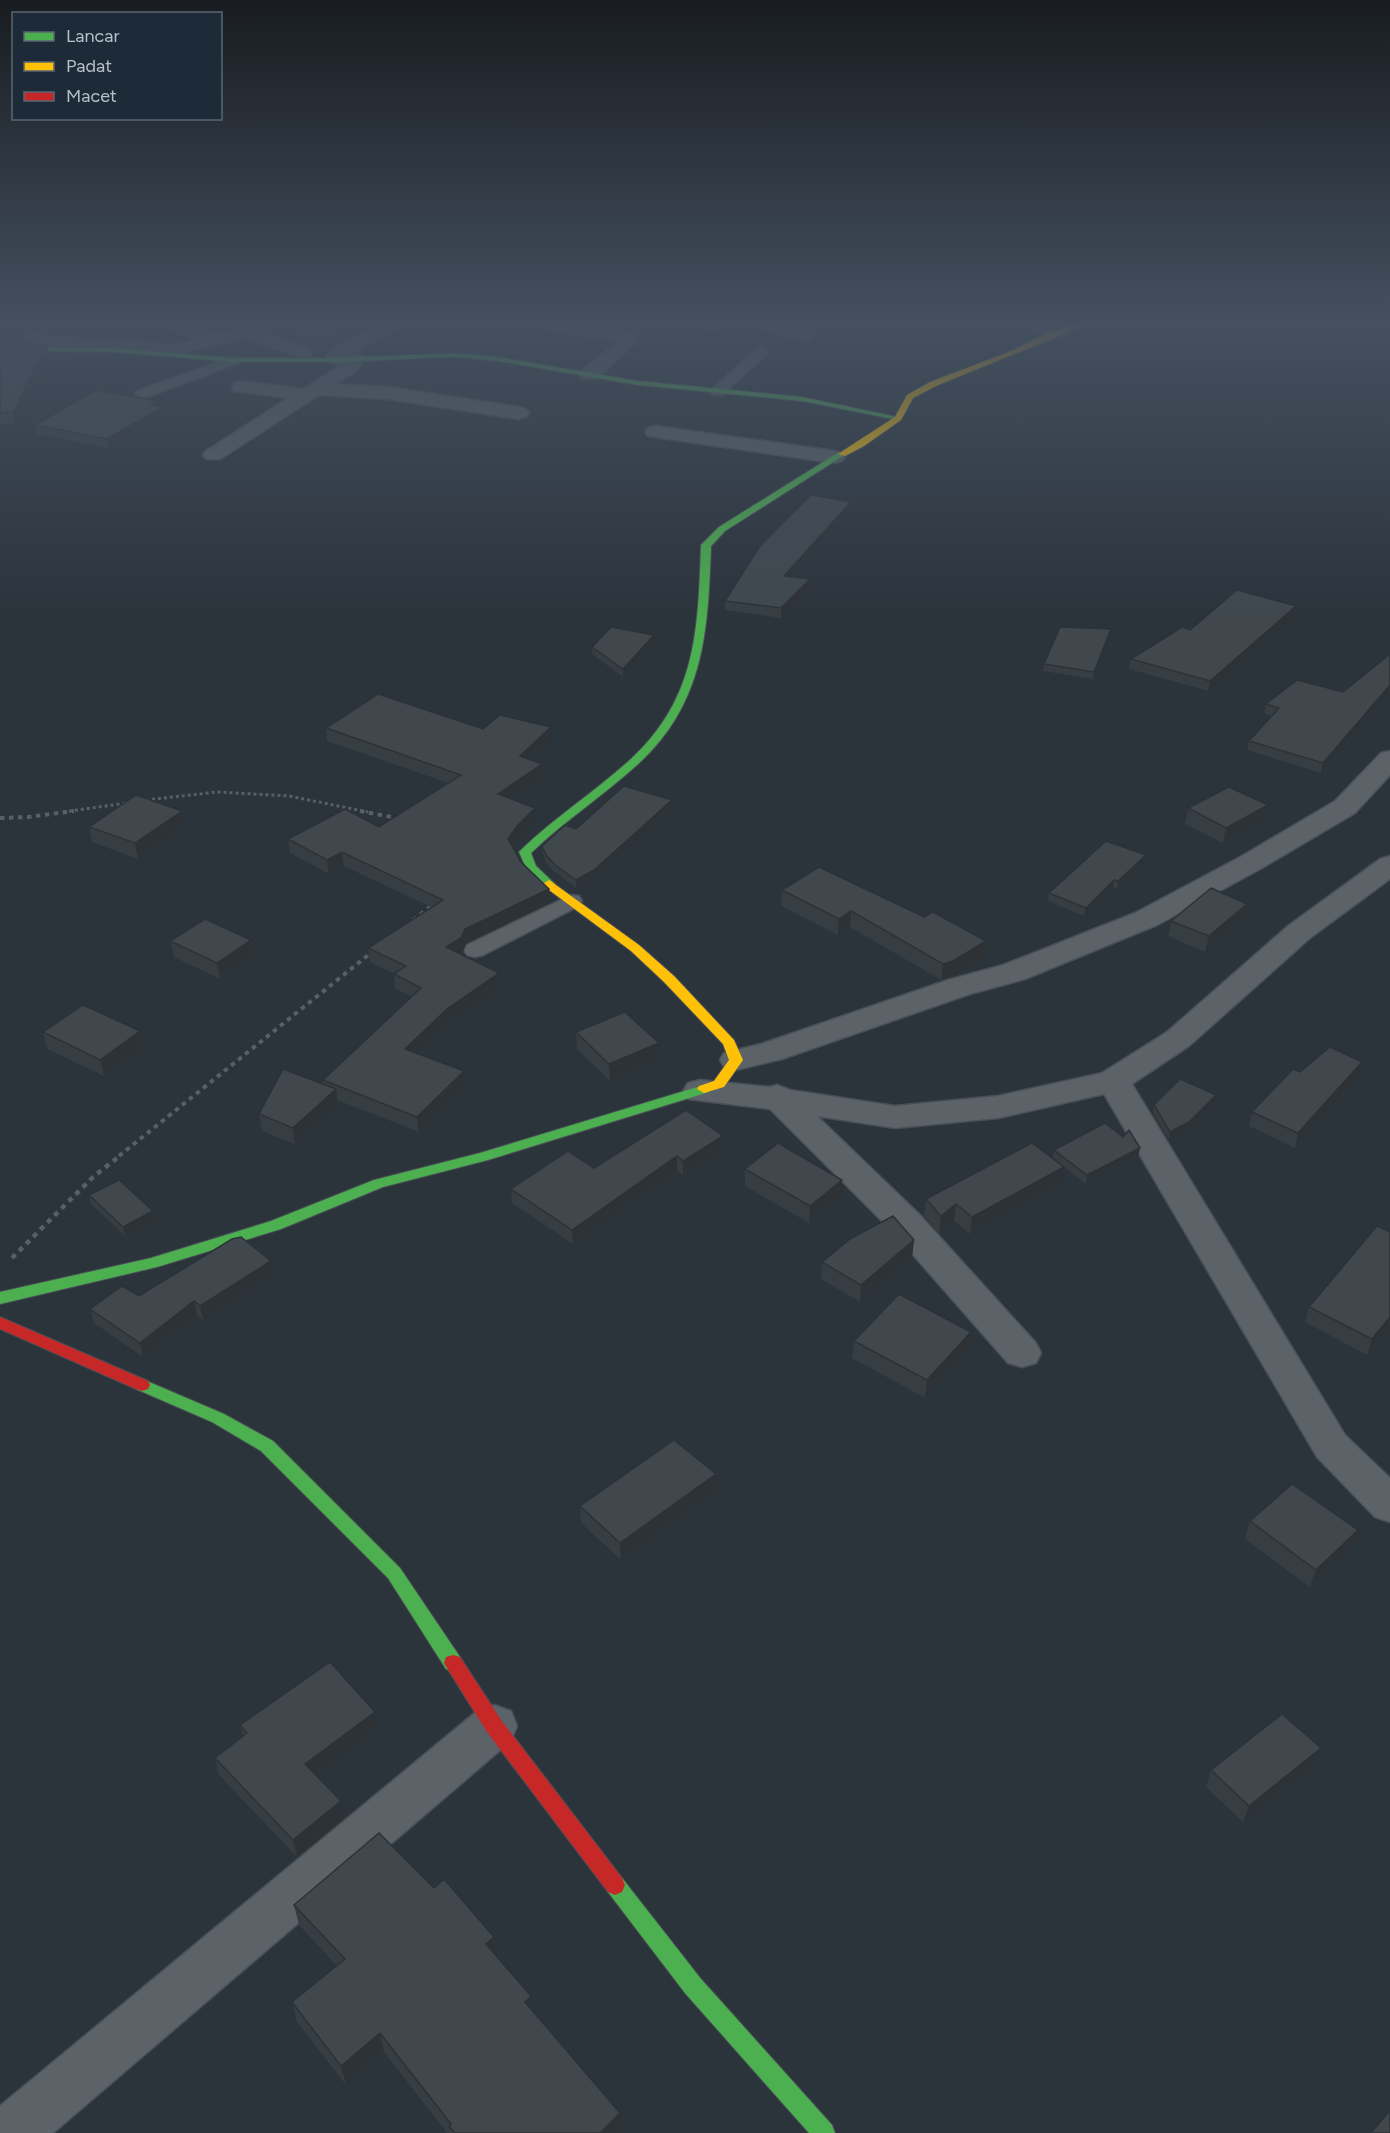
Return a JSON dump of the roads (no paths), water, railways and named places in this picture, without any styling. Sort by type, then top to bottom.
[{"type":"street","points":[[213,455],[268,420]]},
{"type":"street","points":[[896,420],[861,444],[835,457],[722,529],[706,545],[704,622],[700,653],[678,712],[636,761],[568,810],[525,852],[531,867],[543,880],[635,948],[669,979],[729,1043],[736,1060],[781,1099],[906,1223],[1022,1353]]},
{"type":"street","points":[[655,432],[835,457]]},
{"type":"street","points":[[0,1298],[152,1263],[276,1225],[379,1184],[483,1157],[700,1091],[719,1084],[736,1060],[770,1052],[959,987],[1014,972],[1146,919],[1252,862],[1345,807],[1390,759]]},
{"type":"street","points":[[700,1091],[781,1099],[895,1118],[998,1107],[1113,1081],[1178,1039],[1299,932],[1390,865]]},
{"type":"street","points":[[1113,1081],[1331,1446],[1390,1505]]},
{"type":"street","points":[[0,1323],[218,1418],[267,1446],[394,1573],[494,1726],[693,1986],[824,2133]]},
{"type":"street","points":[[11,2133],[494,1726]]},
{"type":"lane","points":[[475,950],[571,901]]}]
